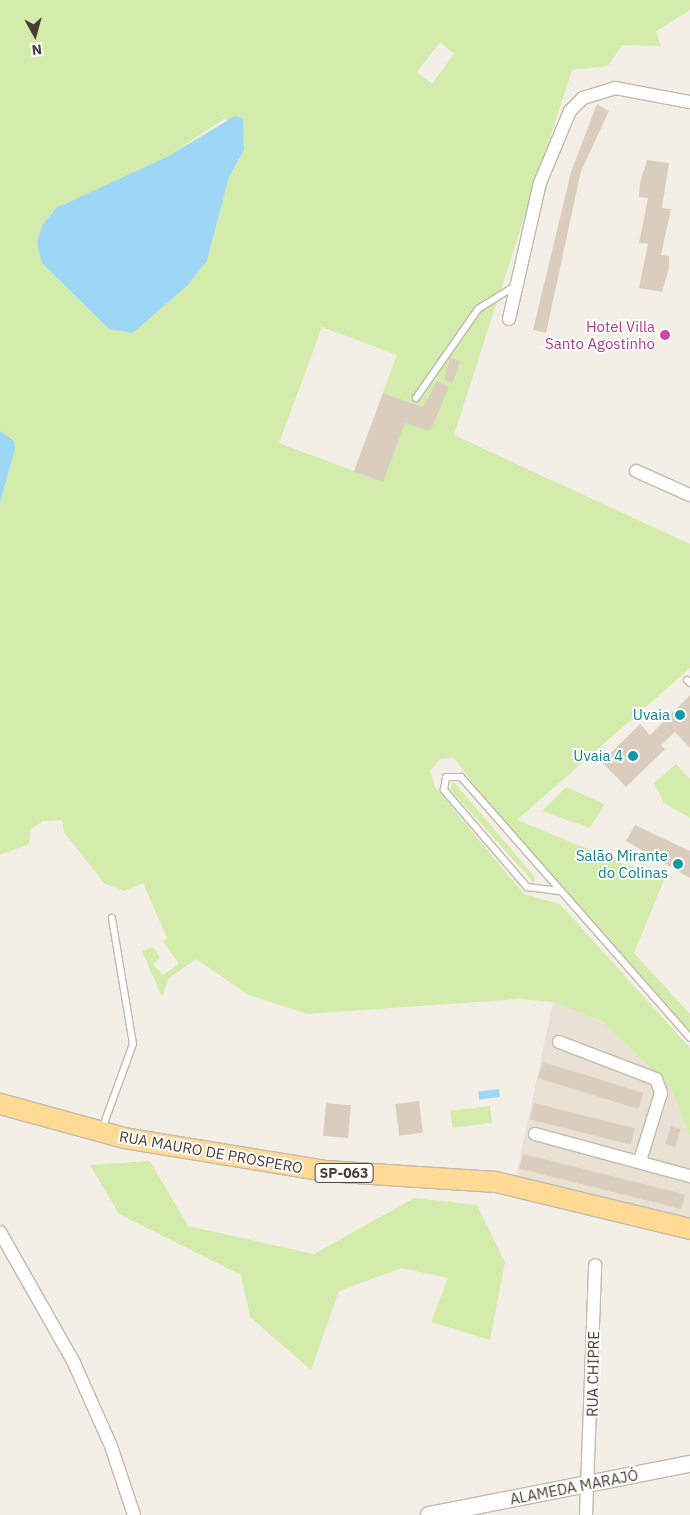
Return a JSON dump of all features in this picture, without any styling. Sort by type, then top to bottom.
[{"type":"main road","name":"RUA MAURO DE PROSPERO","points":[[0,1104],[100,1132],[326,1171],[496,1182],[690,1228]]},
{"type":"street","points":[[509,319],[540,183],[570,111],[583,98],[615,88],[690,102]]},
{"type":"street","points":[[636,471],[690,495]]},
{"type":"street","points":[[559,1042],[656,1079],[661,1093],[640,1161]]},
{"type":"street","points":[[535,1134],[690,1176]]},
{"type":"street","points":[[0,1232],[74,1363],[134,1515]]},
{"type":"street","name":"RUA CHIPRE","points":[[586,1515],[595,1264]]},
{"type":"street","name":"ALAMEDA MARAJÓ","points":[[429,1515],[462,1512],[690,1464]]},
{"type":"lane","points":[[416,398],[478,309],[516,285]]},
{"type":"lane","points":[[559,891],[527,887],[444,790],[446,777],[461,777],[559,891],[690,1038]]},
{"type":"lane","points":[[100,1132],[133,1044],[112,918]]},
{"type":"shaded area","points":[[553,1002],[602,1021],[671,1088],[690,1137],[690,1220],[515,1181]]},
{"type":"green space","points":[[0,0],[690,0],[690,10],[656,31],[661,46],[622,45],[608,66],[572,70],[454,435],[690,544],[690,668],[517,820],[664,880],[634,953],[690,1014],[690,1032],[505,826],[454,758],[440,759],[430,771],[435,787],[524,894],[560,904],[690,1048],[690,1137],[671,1088],[602,1021],[553,1002],[520,999],[307,1014],[249,995],[196,959],[169,978],[162,997],[142,951],[153,947],[160,958],[153,964],[163,975],[179,964],[163,941],[167,938],[143,883],[124,891],[104,883],[64,832],[62,820],[43,821],[31,829],[29,844],[0,855],[0,503],[11,464],[0,431]],"holes":[[[440,42],[454,54],[432,84],[417,72]],[[225,118],[244,150],[229,177],[207,261],[187,286],[133,333],[167,157]],[[322,327],[397,355],[354,471],[279,443]],[[383,393],[412,403],[354,471]]]},
{"type":"green space","points":[[676,764],[690,779],[690,818],[664,803],[654,783]]},
{"type":"green space","points":[[453,781],[535,877],[534,883],[450,789]]},
{"type":"green space","points":[[566,787],[605,804],[590,828],[542,811]]},
{"type":"green space","points":[[490,1106],[492,1123],[452,1128],[450,1111]]},
{"type":"green space","points":[[150,1161],[188,1226],[314,1254],[414,1198],[477,1205],[505,1262],[490,1340],[431,1322],[448,1278],[402,1268],[339,1291],[311,1370],[250,1317],[241,1275],[119,1214],[90,1165]]},
{"type":"water","points":[[235,116],[243,119],[244,150],[229,177],[207,261],[187,286],[133,333],[109,329],[42,263],[37,243],[42,226],[56,208],[167,157]]},
{"type":"water","points":[[0,431],[14,441],[15,449],[0,503]]},
{"type":"water","points":[[499,1089],[500,1097],[479,1099],[478,1092]]},
{"type":"building","points":[[597,104],[609,111],[581,171],[546,333],[533,330],[571,172]]},
{"type":"building","points":[[647,160],[669,163],[662,208],[671,209],[661,255],[669,256],[669,268],[662,292],[639,288],[648,244],[639,243],[648,198],[639,197],[640,183]]},
{"type":"building","points":[[450,358],[460,361],[453,382],[444,380]]},
{"type":"building","points":[[437,381],[449,387],[430,431],[405,423],[383,482],[354,471],[383,393],[423,407]]},
{"type":"building","name":"Uvaia 4","points":[[690,695],[690,748],[675,732],[661,745],[665,749],[626,787],[602,762],[640,724],[650,735]]},
{"type":"building","name":"Salão Mirante do Colinas","points":[[635,825],[690,851],[690,878],[626,841]]},
{"type":"building","points":[[543,1062],[643,1093],[638,1109],[538,1078]]},
{"type":"building","points":[[419,1101],[423,1133],[399,1136],[395,1104]]},
{"type":"building","points":[[326,1103],[351,1105],[348,1138],[323,1136]]},
{"type":"building","points":[[534,1103],[635,1128],[631,1145],[530,1119]]},
{"type":"building","points":[[671,1126],[681,1129],[675,1147],[665,1144]]},
{"type":"building","points":[[523,1154],[685,1194],[681,1209],[519,1169]]},
{"type":"place","name":"Hotel Villa Santo Agostinho","points":[[665,335]]},
{"type":"place","name":"Uvaia","points":[[680,715]]},
{"type":"place","name":"Uvaia 4","points":[[633,756]]},
{"type":"place","name":"Salão Mirante do Colinas","points":[[678,864]]}]
